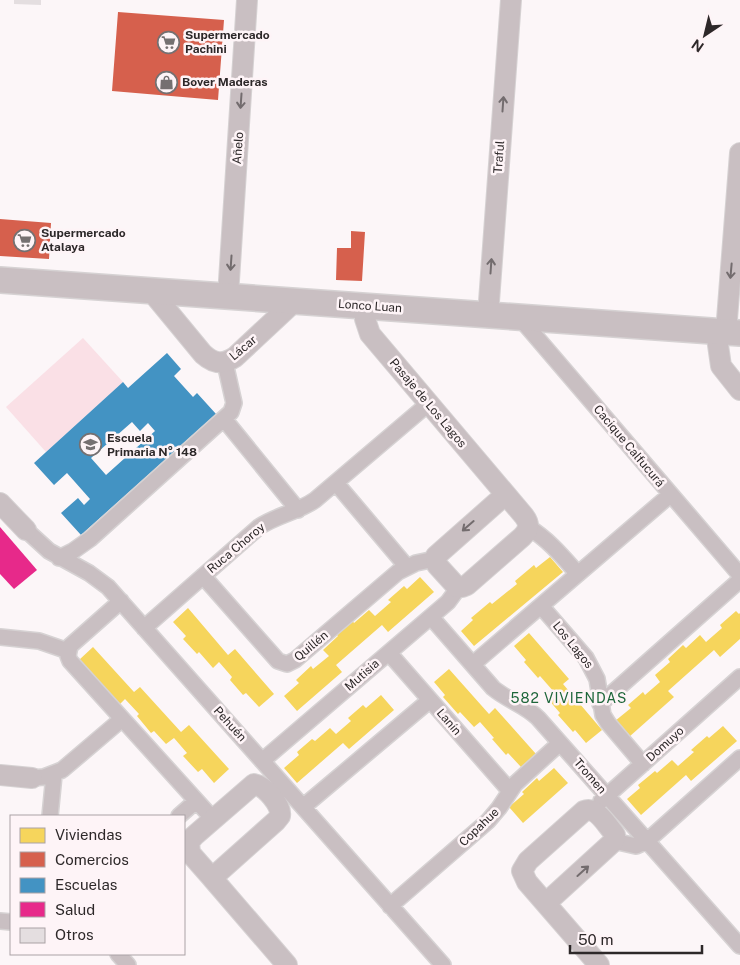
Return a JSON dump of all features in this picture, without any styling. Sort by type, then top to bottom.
[{"type":"street","name":"Añelo","points":[[228,296],[247,0]]},
{"type":"street","name":"Traful","points":[[488,315],[511,0]]},
{"type":"street","points":[[740,153],[727,332],[721,366],[740,390]]},
{"type":"street","name":"Lonco Luan","points":[[0,280],[727,332]]},
{"type":"street","name":"Lácar","points":[[151,291],[203,354],[213,361],[224,363],[235,357],[295,301]]},
{"type":"street","name":"Pasaje de Los Lagos","points":[[365,306],[365,319],[370,334],[526,520],[528,527]]},
{"type":"street","name":"Cacique Calfucurá","points":[[519,317],[740,575]]},
{"type":"street","points":[[59,558],[90,539],[231,412],[234,403],[224,363]]},
{"type":"street","name":"Ruca Choroy","points":[[144,628],[259,527],[298,510],[315,500],[428,404]]},
{"type":"street","points":[[224,419],[298,510]]},
{"type":"street","points":[[336,482],[407,567]]},
{"type":"street","points":[[505,495],[440,550],[435,559],[437,565],[447,578],[459,588],[467,585],[522,537],[528,527],[554,546],[578,574]]},
{"type":"street","points":[[473,664],[670,495]]},
{"type":"street","name":"Pehuén","points":[[0,503],[49,551],[99,580],[121,601],[443,965]]},
{"type":"street","name":"Quillén","points":[[203,576],[278,661],[287,664],[295,660],[398,572],[407,567],[435,559]]},
{"type":"street","points":[[600,704],[740,580]]},
{"type":"street","name":"Mutisia","points":[[262,761],[452,599],[459,588]]},
{"type":"street","points":[[121,601],[74,642],[68,651],[68,656],[73,666],[212,819]]},
{"type":"street","name":"Los Lagos","points":[[540,606],[593,668],[597,678],[603,715],[642,764]]},
{"type":"street","name":"Tromen","points":[[430,617],[498,692],[533,712],[648,841],[735,929],[740,946]]},
{"type":"street","points":[[0,637],[39,641],[68,651]]},
{"type":"street","name":"Lanín","points":[[389,653],[510,790]]},
{"type":"street","name":"Domuyo","points":[[590,810],[642,764],[737,686]]},
{"type":"street","points":[[304,807],[430,700]]},
{"type":"street","points":[[0,775],[32,778],[54,774],[70,764],[122,719]]},
{"type":"street","name":"Copahue","points":[[390,906],[488,821],[521,778],[560,743]]},
{"type":"street","points":[[614,841],[636,846],[648,841],[740,758]]},
{"type":"street","points":[[50,815],[54,774]]},
{"type":"street","points":[[212,878],[276,821],[281,813],[279,806],[263,788],[254,784],[212,819],[194,836],[188,846],[190,853],[287,965]]},
{"type":"street","points":[[181,815],[196,801]]},
{"type":"street","points":[[546,903],[614,841],[615,835],[613,832],[597,814],[590,810],[584,811],[523,868],[524,879],[599,965]]},
{"type":"street","points":[[119,955],[128,965]]},
{"type":"shaded area","points":[[83,338],[123,382],[46,452],[6,407]]},
{"type":"building: Viviendas","points":[[550,557],[563,572],[474,646],[461,631],[473,620],[471,618],[490,602],[492,604],[517,584],[515,581],[534,565],[536,568]]},
{"type":"building: Viviendas","points":[[420,577],[434,592],[388,632],[382,625],[336,665],[342,672],[297,711],[284,696],[299,683],[296,680],[311,666],[313,669],[329,656],[323,650],[338,636],[336,634],[352,620],[354,623],[369,610],[375,616],[391,602],[388,600],[404,586],[407,589]]},
{"type":"building: Viviendas","points":[[188,608],[228,655],[235,649],[274,694],[259,707],[246,693],[243,695],[230,680],[232,677],[219,662],[213,668],[199,652],[197,654],[183,639],[186,636],[173,622]]},
{"type":"building: Viviendas","points":[[736,611],[740,613],[740,639],[720,657],[714,650],[668,691],[674,697],[629,737],[615,721],[631,708],[628,705],[643,692],[645,695],[660,682],[655,675],[670,662],[668,659],[683,645],[686,648],[700,635],[706,642],[722,628],[720,625]]},
{"type":"building: Viviendas","points":[[529,633],[569,679],[563,684],[602,730],[586,743],[558,715],[560,713],[547,698],[554,692],[524,662],[526,660],[514,646]]},
{"type":"building: Viviendas","points":[[93,647],[134,692],[140,687],[181,732],[189,725],[229,769],[214,783],[202,769],[198,772],[183,756],[187,753],[174,738],[166,744],[154,731],[151,733],[137,716],[139,714],[125,699],[119,705],[79,660]]},
{"type":"building: Viviendas","points":[[449,669],[489,714],[495,708],[536,754],[521,767],[508,753],[506,755],[480,722],[474,727],[460,712],[458,714],[443,697],[445,695],[434,682]]},
{"type":"building: Viviendas","points":[[381,695],[394,710],[349,749],[343,743],[297,783],[284,768],[299,755],[297,752],[312,739],[315,741],[330,728],[336,734],[351,721],[348,718],[363,705],[366,708]]},
{"type":"building: Viviendas","points":[[723,726],[737,741],[691,781],[686,775],[641,815],[627,799],[640,788],[638,785],[655,771],[657,773],[672,760],[678,766],[694,752],[691,750],[707,736],[709,738]]},
{"type":"building: Viviendas","points":[[554,768],[568,783],[523,823],[509,807],[524,794],[522,792],[537,778],[539,781]]},
{"type":"building: Comercios","name":"Supermercado Pachini","points":[[118,12],[224,20],[218,100],[112,91]]},
{"type":"building: Comercios","name":"Supermercado Atalaya","points":[[0,219],[51,223],[49,259],[0,256]]},
{"type":"building: Comercios","points":[[351,231],[365,232],[362,281],[336,280],[337,248],[351,248]]},
{"type":"building: Escuelas","points":[[167,353],[181,369],[174,376],[193,397],[197,393],[216,414],[81,535],[61,513],[78,498],[84,505],[90,499],[67,473],[54,485],[34,463],[123,382],[128,388]],"holes":[[[132,422],[140,431],[148,423],[155,431],[106,475],[91,458]]]},
{"type":"building: Salud","points":[[0,527],[37,570],[14,589],[0,574]]},
{"type":"building: Otros","points":[[14,0],[41,0],[41,5],[14,4]]},
{"type":"place","name":"Supermercado Pachini","points":[[169,42]]},
{"type":"place","name":"Bover Maderas","points":[[166,82]]},
{"type":"place","name":"Supermercado Atalaya","points":[[25,240]]},
{"type":"place","name":"Escuela Primaria N° 148","points":[[91,445]]},
{"type":"district","name":"582 VIVIENDAS","points":[[569,698]]}]
